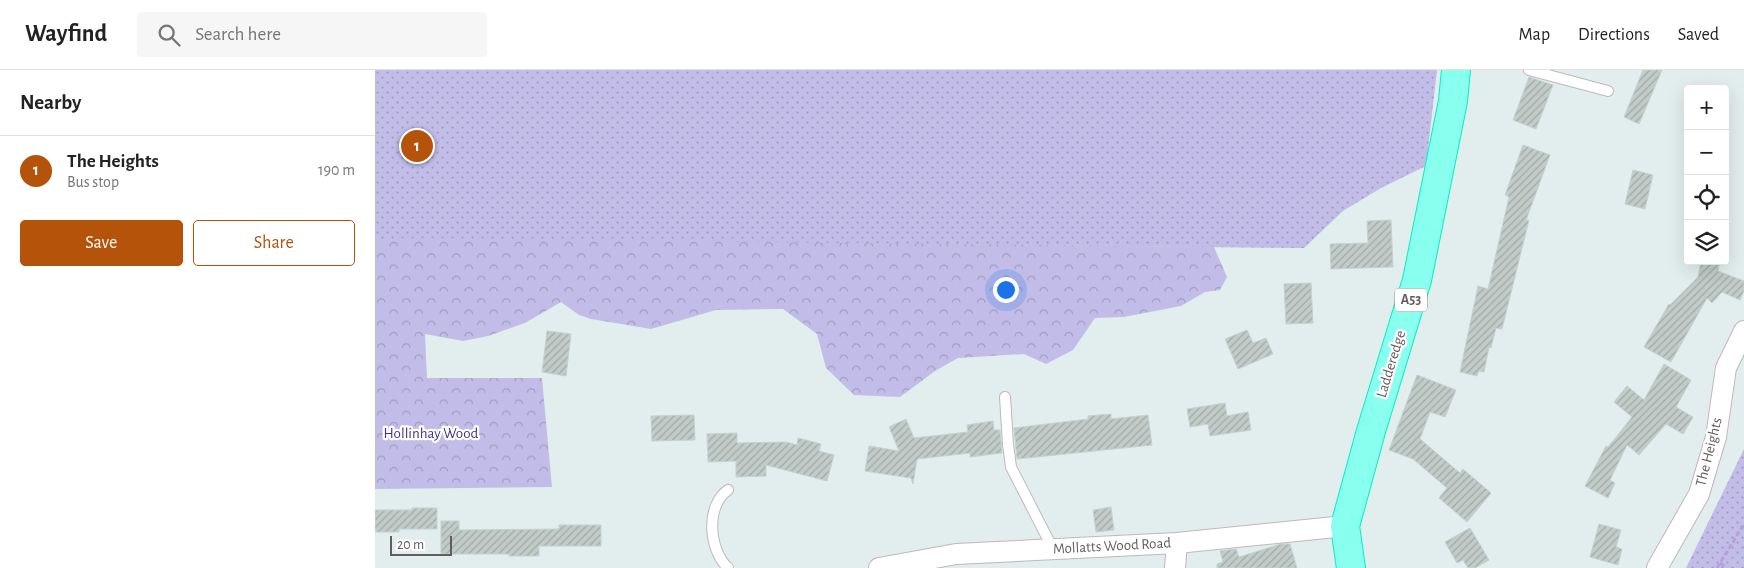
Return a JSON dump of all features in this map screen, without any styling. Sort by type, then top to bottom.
[{"type":"highway","name":"Ladderedge","points":[[1351,568],[1345,526],[1371,431],[1417,280],[1453,100],[1456,70]]},
{"type":"street","name":"The Heights","points":[[1657,568],[1699,494],[1717,437],[1726,368],[1744,331]]},
{"type":"street","name":"Mollatts Wood Road","points":[[879,568],[956,554],[1177,543],[1345,526]]},
{"type":"street","points":[[1175,568],[1177,543]]},
{"type":"lane","points":[[1529,70],[1608,91]]},
{"type":"lane","points":[[1005,397],[1011,467],[1053,549]]},
{"type":"lane","points":[[728,490],[720,496],[714,512],[713,528],[717,554],[728,568]]},
{"type":"path","points":[[1717,568],[1744,524]]},
{"type":"path","points":[[1720,563],[1726,568]]},
{"type":"green space","points":[[375,70],[1437,70],[1426,166],[1381,188],[1343,211],[1304,248],[375,239]]},
{"type":"green space","name":"Hollinhay Wood","points":[[375,239],[1214,247],[1227,277],[1220,290],[1205,292],[1181,306],[1124,317],[1095,318],[1073,350],[1046,364],[1024,354],[958,358],[935,371],[900,397],[854,395],[826,368],[817,334],[783,309],[716,310],[651,329],[591,319],[579,315],[561,302],[525,323],[488,336],[463,341],[425,334],[427,378],[542,378],[552,487],[375,489]]},
{"type":"green space","points":[[1744,449],[1744,568],[1686,568]]},
{"type":"building","points":[[1643,70],[1662,70],[1639,124],[1624,117]]},
{"type":"building","points":[[1529,77],[1553,85],[1536,129],[1513,120]]},
{"type":"building","points":[[1523,145],[1550,155],[1526,220],[1529,220],[1502,329],[1496,328],[1491,348],[1489,347],[1484,372],[1479,371],[1477,376],[1460,372],[1478,286],[1488,289],[1509,197],[1505,195]]},
{"type":"building","points":[[1633,170],[1653,175],[1645,209],[1625,204]]},
{"type":"building","points":[[1391,220],[1393,267],[1331,269],[1330,244],[1368,243],[1367,221]]},
{"type":"building","points":[[1700,265],[1719,265],[1718,271],[1744,281],[1744,291],[1740,300],[1722,292],[1712,303],[1707,298],[1671,362],[1644,347],[1669,304],[1698,277]]},
{"type":"building","points":[[1311,283],[1313,323],[1286,324],[1284,284]]},
{"type":"building","points":[[1247,330],[1253,343],[1266,338],[1273,354],[1238,369],[1225,339]]},
{"type":"building","points":[[547,331],[571,334],[566,376],[542,372]]},
{"type":"building","points":[[1664,364],[1691,380],[1676,407],[1693,417],[1683,434],[1666,424],[1639,455],[1627,445],[1610,480],[1615,483],[1608,498],[1585,486],[1606,446],[1608,447],[1632,417],[1614,402],[1627,386],[1644,400]]},
{"type":"building","points":[[1417,375],[1456,390],[1445,417],[1430,412],[1420,439],[1460,473],[1463,469],[1491,493],[1467,522],[1439,498],[1447,488],[1413,459],[1389,450]]},
{"type":"building","points":[[1225,403],[1227,416],[1248,412],[1251,430],[1210,436],[1208,424],[1190,427],[1187,409]]},
{"type":"building","points":[[1111,414],[1111,419],[1148,415],[1152,445],[1017,459],[1014,428],[1088,419],[1088,416]]},
{"type":"building","points":[[694,415],[695,440],[652,441],[651,416]]},
{"type":"building","points":[[906,419],[914,438],[968,432],[967,425],[993,421],[994,430],[1000,430],[1002,453],[970,457],[970,453],[917,459],[913,484],[911,478],[865,471],[869,446],[899,451],[889,427]]},
{"type":"building","points":[[737,433],[737,443],[786,442],[797,445],[798,438],[821,444],[819,451],[834,455],[827,481],[766,465],[766,476],[736,477],[736,461],[708,462],[707,434]]},
{"type":"building","points":[[1111,507],[1114,530],[1096,532],[1093,510]]},
{"type":"building","points":[[412,508],[437,508],[437,529],[399,529],[399,532],[375,532],[375,510],[412,510]]},
{"type":"building","points":[[441,521],[459,521],[459,530],[559,529],[559,525],[601,525],[601,546],[539,546],[539,556],[441,554]]},
{"type":"building","points":[[1599,524],[1621,530],[1616,547],[1622,549],[1618,565],[1590,557]]},
{"type":"building","points":[[1470,528],[1489,560],[1475,568],[1468,568],[1463,560],[1457,563],[1445,542]]},
{"type":"building","points":[[1281,544],[1290,544],[1297,568],[1217,568],[1217,564],[1223,562],[1220,551],[1236,549],[1239,557]]},
{"type":"place","name":"The Heights","points":[[417,146]]}]
